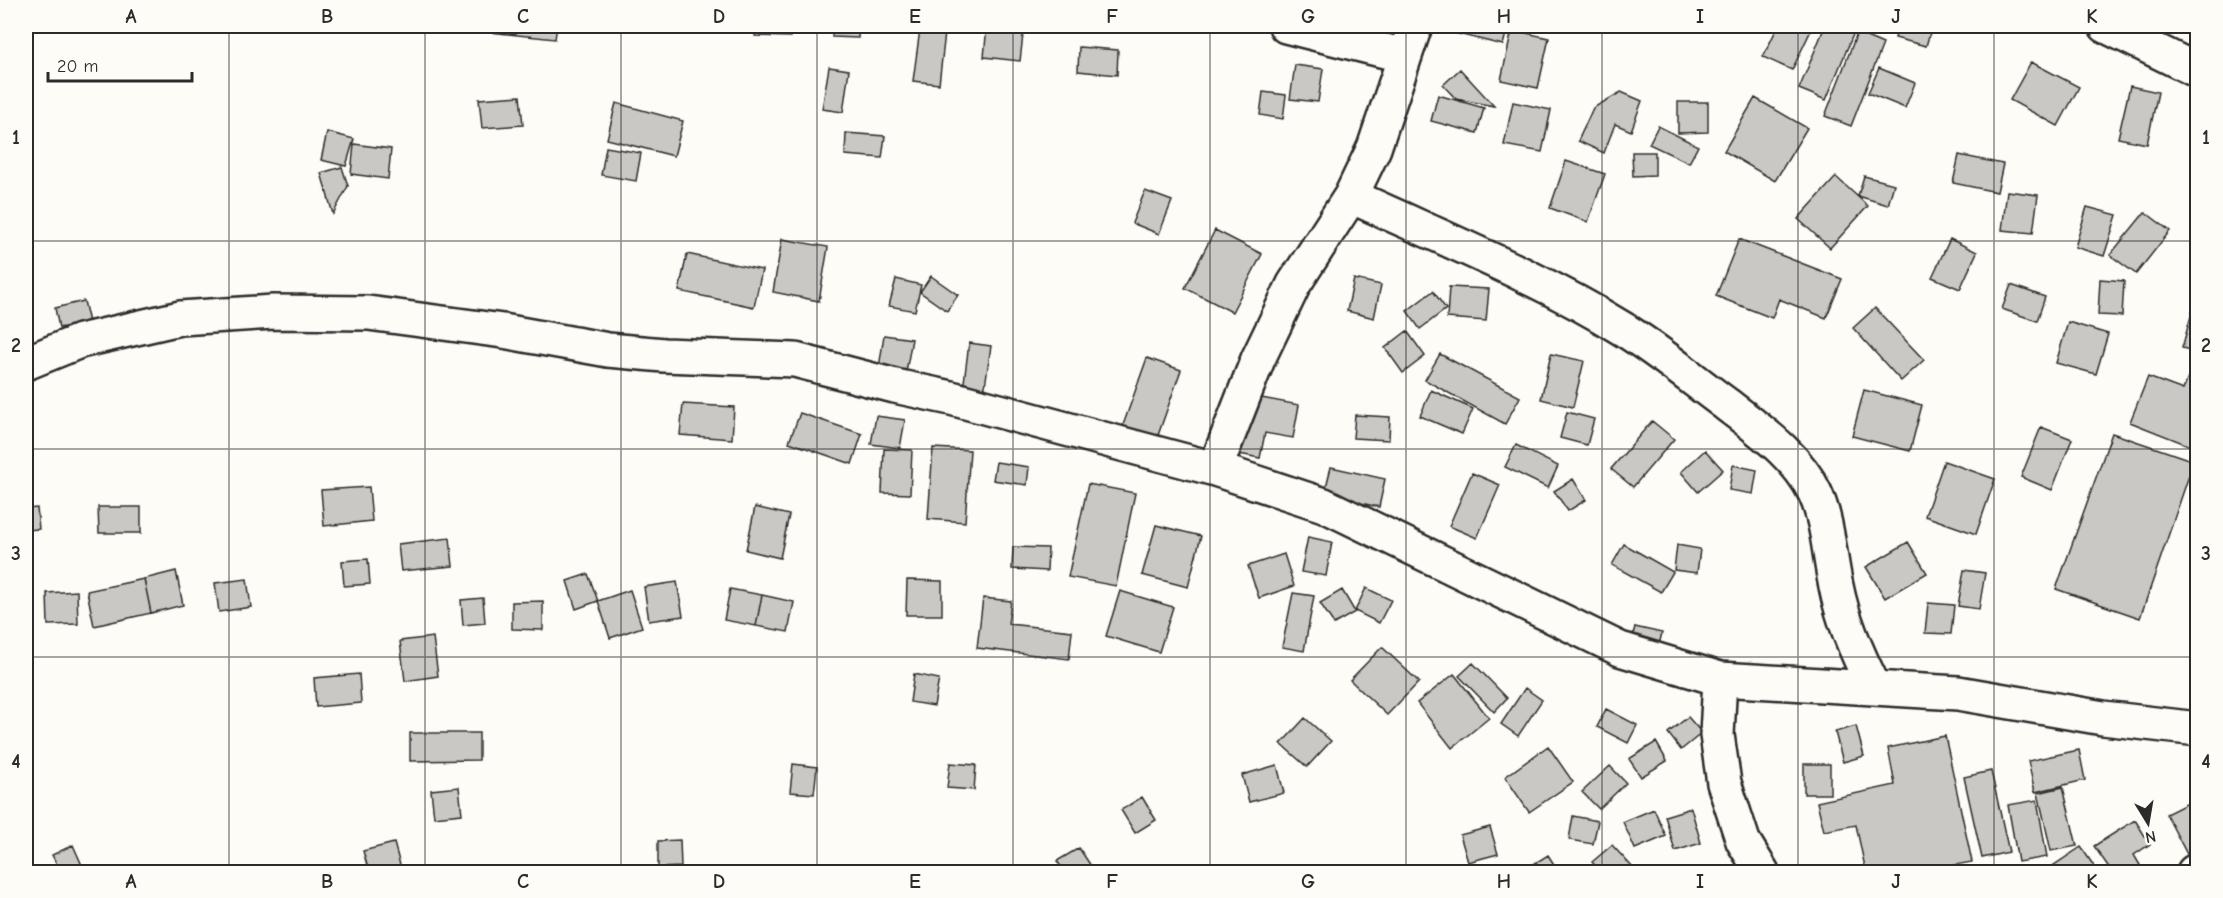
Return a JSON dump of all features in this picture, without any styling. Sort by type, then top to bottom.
[{"type":"street","points":[[1215,469],[1258,359],[1294,284],[1351,196],[1374,148],[1410,41],[1286,26]]},
{"type":"street","points":[[2109,26],[2198,71]]},
{"type":"street","points":[[1351,196],[1545,286],[1624,330],[1764,433],[1794,462],[1815,493],[1826,531],[1845,623],[1874,687]]},
{"type":"street","points":[[26,363],[80,341],[180,318],[273,312],[368,313],[503,331],[608,350],[664,355],[795,360],[951,398],[1215,469],[1324,505],[1620,649],[1720,679],[1958,693],[2103,718],[2198,729]]},
{"type":"street","points":[[1720,679],[1717,735],[1724,783],[1743,841],[1762,873]]},
{"type":"building","points":[[480,26],[557,26],[555,39],[480,31]]},
{"type":"building","points":[[756,26],[790,26],[790,37],[755,36]]},
{"type":"building","points":[[833,26],[859,26],[858,38],[832,37]]},
{"type":"building","points":[[987,26],[1024,26],[1020,61],[984,57]]},
{"type":"building","points":[[1452,26],[1508,26],[1503,45],[1450,32]]},
{"type":"building","points":[[1778,26],[1813,26],[1792,70],[1763,57]]},
{"type":"building","points":[[1825,26],[1838,26],[1854,32],[1826,100],[1799,89]]},
{"type":"building","points":[[1898,26],[1932,26],[1926,46],[1895,38]]},
{"type":"building","points":[[920,29],[945,33],[939,84],[913,81]]},
{"type":"building","points":[[1512,30],[1549,38],[1538,88],[1501,80]]},
{"type":"building","points":[[1857,33],[1883,44],[1851,126],[1825,116]]},
{"type":"building","points":[[1079,47],[1118,50],[1117,75],[1078,71]]},
{"type":"building","points":[[2031,62],[2079,87],[2058,126],[2010,100]]},
{"type":"building","points":[[1295,65],[1323,69],[1318,102],[1290,99]]},
{"type":"building","points":[[829,67],[849,70],[843,112],[822,109]]},
{"type":"building","points":[[1879,68],[1915,83],[1905,108],[1868,93]]},
{"type":"building","points":[[1460,69],[1494,106],[1456,99],[1443,85]]},
{"type":"building","points":[[2130,86],[2158,92],[2147,144],[2118,138]]},
{"type":"building","points":[[1263,92],[1286,95],[1283,119],[1260,115]]},
{"type":"building","points":[[1621,92],[1642,101],[1631,131],[1615,124],[1604,153],[1578,141],[1593,108]]},
{"type":"building","points":[[1438,95],[1484,108],[1477,133],[1431,121]]},
{"type":"building","points":[[520,96],[523,125],[482,128],[479,99]]},
{"type":"building","points":[[1755,98],[1807,128],[1775,181],[1724,151]]},
{"type":"building","points":[[1513,102],[1551,110],[1542,152],[1504,145]]},
{"type":"building","points":[[1678,102],[1708,102],[1708,132],[1678,133]]},
{"type":"building","points":[[616,103],[683,121],[674,156],[607,139]]},
{"type":"building","points":[[1658,126],[1698,146],[1689,163],[1649,144]]},
{"type":"building","points":[[327,132],[354,139],[346,166],[321,160]]},
{"type":"building","points":[[846,133],[885,136],[882,158],[845,155]]},
{"type":"building","points":[[354,144],[391,149],[388,179],[351,174]]},
{"type":"building","points":[[606,147],[641,153],[636,181],[601,175]]},
{"type":"building","points":[[1632,152],[1655,152],[1655,175],[1633,176]]},
{"type":"building","points":[[1959,155],[2003,164],[1997,192],[1953,183]]},
{"type":"building","points":[[1566,161],[1605,174],[1588,222],[1550,208]]},
{"type":"building","points":[[342,167],[348,186],[333,214],[321,173]]},
{"type":"building","points":[[1864,176],[1894,184],[1888,205],[1858,196]]},
{"type":"building","points":[[1836,177],[1868,206],[1830,248],[1798,219]]},
{"type":"building","points":[[1145,191],[1172,201],[1159,234],[1132,223]]},
{"type":"building","points":[[2007,191],[2038,195],[2033,233],[2002,230]]},
{"type":"building","points":[[2087,207],[2117,215],[2104,256],[2075,247]]},
{"type":"building","points":[[2145,212],[2170,231],[2136,274],[2110,255]]},
{"type":"building","points":[[1215,230],[1262,254],[1232,312],[1185,288]]},
{"type":"building","points":[[782,239],[828,247],[819,301],[773,292]]},
{"type":"building","points":[[1739,239],[1842,279],[1826,318],[1779,299],[1772,318],[1716,296]]},
{"type":"building","points":[[1950,239],[1977,252],[1960,289],[1932,277]]},
{"type":"building","points":[[687,254],[762,270],[754,307],[679,291]]},
{"type":"building","points":[[931,276],[958,295],[947,311],[920,292]]},
{"type":"building","points":[[896,279],[921,285],[915,311],[889,306]]},
{"type":"building","points":[[1354,279],[1381,285],[1374,318],[1347,311]]},
{"type":"building","points":[[2100,279],[2124,281],[2122,316],[2098,315]]},
{"type":"building","points":[[2011,285],[2045,297],[2037,321],[2002,309]]},
{"type":"building","points":[[1449,287],[1489,289],[1486,321],[1447,318]]},
{"type":"building","points":[[1433,291],[1446,309],[1420,329],[1407,311]]},
{"type":"building","points":[[2198,291],[2198,352],[2182,348]]},
{"type":"building","points":[[84,301],[89,322],[59,328],[55,308]]},
{"type":"building","points":[[1875,308],[1924,360],[1901,381],[1853,328]]},
{"type":"building","points":[[2068,322],[2108,334],[2096,374],[2056,363]]},
{"type":"building","points":[[1407,331],[1425,356],[1403,373],[1385,348]]},
{"type":"building","points":[[884,335],[912,339],[906,372],[879,368]]},
{"type":"building","points":[[969,343],[991,346],[984,393],[963,390]]},
{"type":"building","points":[[1440,354],[1520,397],[1505,424],[1425,380]]},
{"type":"building","points":[[1551,354],[1584,361],[1573,407],[1541,399]]},
{"type":"building","points":[[1147,358],[1181,370],[1156,441],[1122,428]]},
{"type":"building","points":[[2148,377],[2183,390],[2188,377],[2198,381],[2198,449],[2130,422]]},
{"type":"building","points":[[1431,390],[1473,409],[1462,434],[1420,416]]},
{"type":"building","points":[[1864,390],[1922,405],[1910,451],[1852,436]]},
{"type":"building","points":[[1245,395],[1299,405],[1293,438],[1265,433],[1260,458],[1234,453]]},
{"type":"building","points":[[683,404],[734,407],[732,439],[680,435]]},
{"type":"building","points":[[1567,412],[1594,419],[1587,445],[1560,438]]},
{"type":"building","points":[[800,413],[862,434],[852,464],[789,442]]},
{"type":"building","points":[[1355,415],[1390,417],[1389,440],[1353,438]]},
{"type":"building","points":[[876,416],[905,420],[900,448],[871,444]]},
{"type":"building","points":[[1652,421],[1674,439],[1633,487],[1611,469]]},
{"type":"building","points":[[2041,427],[2072,439],[2052,490],[2021,477]]},
{"type":"building","points":[[2112,433],[2194,461],[2140,618],[2056,589]]},
{"type":"building","points":[[1516,445],[1558,466],[1548,488],[1505,467]]},
{"type":"building","points":[[933,448],[970,450],[965,522],[928,519]]},
{"type":"building","points":[[884,449],[912,450],[910,494],[882,493]]},
{"type":"building","points":[[1705,450],[1723,470],[1698,492],[1681,472]]},
{"type":"building","points":[[1944,461],[1995,479],[1976,534],[1925,516]]},
{"type":"building","points":[[996,462],[1029,467],[1027,485],[993,480]]},
{"type":"building","points":[[1733,465],[1757,470],[1753,494],[1729,490]]},
{"type":"building","points":[[1331,467],[1385,479],[1379,507],[1324,495]]},
{"type":"building","points":[[1472,473],[1500,485],[1477,538],[1449,526]]},
{"type":"building","points":[[1573,479],[1586,500],[1568,511],[1554,491]]},
{"type":"building","points":[[1088,484],[1135,493],[1116,586],[1068,577]]},
{"type":"building","points":[[369,487],[372,521],[324,526],[321,490]]},
{"type":"building","points":[[98,507],[141,507],[141,533],[99,533]]},
{"type":"building","points":[[755,507],[789,515],[780,558],[746,550]]},
{"type":"building","points":[[37,508],[39,529],[26,530],[26,509]]},
{"type":"building","points":[[1156,525],[1201,536],[1188,587],[1142,575]]},
{"type":"building","points":[[1308,537],[1332,542],[1326,576],[1301,572]]},
{"type":"building","points":[[450,538],[453,566],[401,571],[398,544]]},
{"type":"building","points":[[1908,542],[1927,573],[1885,598],[1866,567]]},
{"type":"building","points":[[1624,544],[1673,572],[1661,592],[1612,565]]},
{"type":"building","points":[[1677,545],[1700,549],[1697,573],[1674,570]]},
{"type":"building","points":[[1013,547],[1048,548],[1047,571],[1012,569]]},
{"type":"building","points":[[1284,554],[1294,586],[1259,598],[1248,566]]},
{"type":"building","points":[[368,559],[370,584],[344,586],[342,561]]},
{"type":"building","points":[[1964,570],[1985,573],[1979,609],[1958,606]]},
{"type":"building","points":[[176,571],[183,605],[151,613],[144,579]]},
{"type":"building","points":[[588,574],[598,601],[576,609],[567,581]]},
{"type":"building","points":[[144,579],[151,613],[94,626],[87,591]]},
{"type":"building","points":[[247,579],[251,607],[219,612],[215,583]]},
{"type":"building","points":[[907,580],[942,581],[942,615],[906,615]]},
{"type":"building","points":[[677,582],[683,616],[649,621],[644,587]]},
{"type":"building","points":[[1366,588],[1391,600],[1379,623],[1355,611]]},
{"type":"building","points":[[730,589],[762,595],[756,626],[724,620]]},
{"type":"building","points":[[630,590],[642,627],[610,638],[598,601]]},
{"type":"building","points":[[1342,590],[1355,612],[1334,624],[1320,603]]},
{"type":"building","points":[[77,591],[78,624],[48,625],[47,593]]},
{"type":"building","points":[[1120,591],[1173,607],[1159,652],[1106,636]]},
{"type":"building","points":[[1293,593],[1314,596],[1304,651],[1282,647]]},
{"type":"building","points":[[762,595],[794,602],[788,632],[756,626]]},
{"type":"building","points":[[483,598],[485,623],[463,625],[461,600]]},
{"type":"building","points":[[983,598],[1011,601],[1008,624],[1072,631],[1069,659],[977,648]]},
{"type":"building","points":[[543,601],[543,630],[512,629],[512,602]]},
{"type":"building","points":[[1928,603],[1954,605],[1951,634],[1925,633]]},
{"type":"building","points":[[1635,627],[1662,633],[1656,656],[1629,649]]},
{"type":"building","points":[[433,637],[438,676],[405,681],[400,641]]},
{"type":"building","points":[[1382,647],[1419,682],[1387,715],[1350,680]]},
{"type":"building","points":[[1473,663],[1507,698],[1494,712],[1459,676]]},
{"type":"building","points":[[359,674],[361,703],[316,707],[314,678]]},
{"type":"building","points":[[914,674],[939,679],[934,706],[910,702]]},
{"type":"building","points":[[1454,674],[1489,718],[1452,748],[1417,703]]},
{"type":"building","points":[[1525,688],[1542,700],[1518,736],[1501,724]]},
{"type":"building","points":[[1606,709],[1637,725],[1628,743],[1597,727]]},
{"type":"building","points":[[1688,717],[1702,733],[1681,750],[1668,733]]},
{"type":"building","points":[[1305,718],[1331,741],[1307,767],[1281,744]]},
{"type":"building","points":[[1856,726],[1864,756],[1843,762],[1835,732]]},
{"type":"building","points":[[410,733],[479,733],[479,760],[410,761]]},
{"type":"building","points":[[1945,736],[1972,862],[1944,867],[1945,872],[1866,872],[1856,825],[1824,831],[1817,802],[1895,785],[1888,748]]},
{"type":"building","points":[[1656,742],[1667,761],[1641,777],[1629,759]]},
{"type":"building","points":[[1548,746],[1573,782],[1529,812],[1505,777]]},
{"type":"building","points":[[2079,750],[2085,780],[2035,792],[2028,761]]},
{"type":"building","points":[[950,763],[976,765],[974,790],[947,788]]},
{"type":"building","points":[[793,764],[817,767],[814,794],[790,792]]},
{"type":"building","points":[[1804,764],[1830,764],[1830,794],[1804,794]]},
{"type":"building","points":[[1277,765],[1284,793],[1249,802],[1242,775]]},
{"type":"building","points":[[1610,766],[1626,783],[1599,809],[1582,792]]},
{"type":"building","points":[[1991,771],[2009,852],[1982,858],[1964,777]]},
{"type":"building","points":[[459,787],[462,814],[434,817],[431,790]]},
{"type":"building","points":[[2063,787],[2077,846],[2051,851],[2038,793]]},
{"type":"building","points":[[1142,797],[1156,820],[1135,833],[1121,810]]},
{"type":"building","points":[[2198,798],[2198,854],[2189,858],[2166,814]]},
{"type":"building","points":[[2037,800],[2047,857],[2018,862],[2008,805]]},
{"type":"building","points":[[1691,808],[1701,843],[1675,851],[1665,816]]},
{"type":"building","points":[[1654,809],[1666,836],[1635,849],[1623,822]]},
{"type":"building","points":[[1573,816],[1598,821],[1593,844],[1569,840]]},
{"type":"building","points":[[2135,820],[2150,844],[2134,855],[2144,872],[2112,872],[2094,846]]},
{"type":"building","points":[[1490,827],[1498,854],[1468,862],[1460,835]]},
{"type":"building","points":[[680,840],[681,867],[658,868],[658,841]]},
{"type":"building","points":[[394,843],[402,872],[369,872],[363,851]]},
{"type":"building","points":[[73,845],[85,872],[61,872],[52,855]]},
{"type":"building","points":[[1612,845],[1635,870],[1632,872],[1601,872],[1592,862]]},
{"type":"building","points":[[2081,847],[2098,872],[2043,872],[2051,867]]},
{"type":"building","points":[[1079,848],[1095,872],[1065,872],[1057,861]]},
{"type":"building","points":[[1548,855],[1559,872],[1521,872]]},
{"type":"building","points":[[2003,867],[2003,872],[1956,872],[1956,871]]}]
